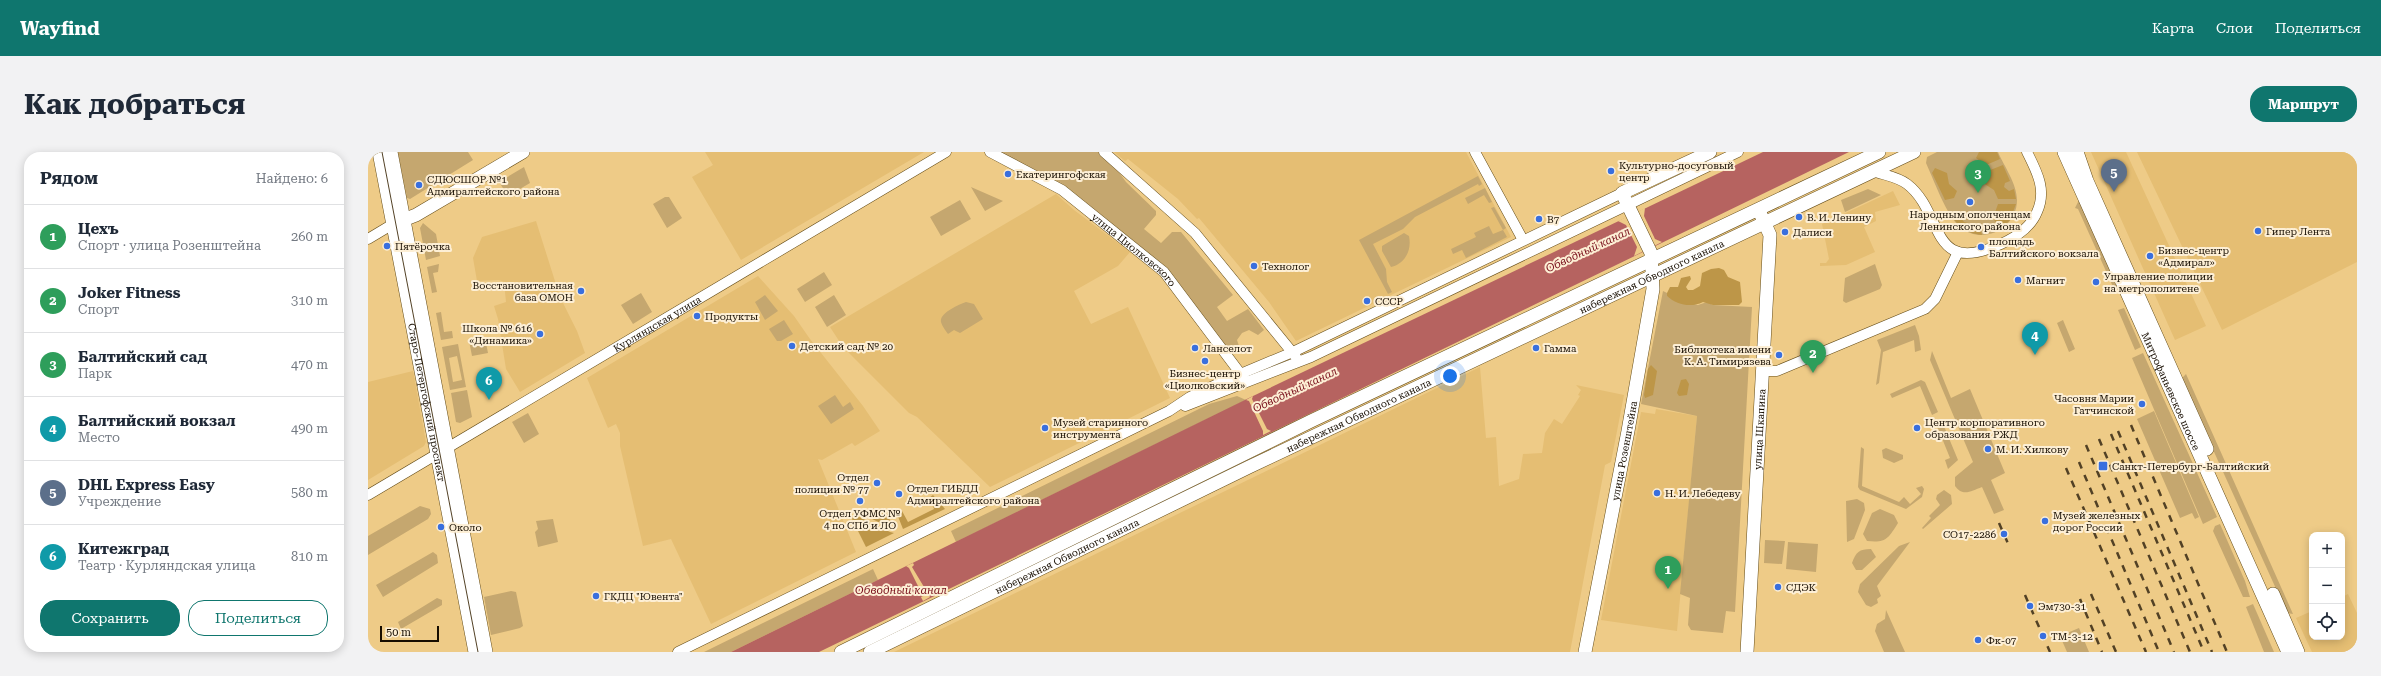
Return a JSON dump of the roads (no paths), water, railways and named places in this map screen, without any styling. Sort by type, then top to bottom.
[{"type":"main road","name":"Старо-Петергофский проспект","points":[[379,152],[400,220]]},
{"type":"main road","name":"Старо-Петергофский проспект","points":[[391,152],[400,220],[442,450],[475,652]]},
{"type":"main road","points":[[400,220],[414,206],[506,152]]},
{"type":"main road","points":[[400,220],[416,216],[523,152]]},
{"type":"main road","points":[[1651,254],[1627,204],[1710,152]]},
{"type":"main road","name":"набережная Обводного канала","points":[[870,652],[1249,467],[1914,152]]},
{"type":"main road","name":"Митрофаньевское шоссе","points":[[2064,152],[2288,652]]},
{"type":"main road","name":"Митрофаньевское шоссе","points":[[2077,152],[2090,188],[2298,652]]},
{"type":"main road","points":[[1865,155],[1873,171]]},
{"type":"main road","name":"набережная Обводного канала","points":[[841,652],[1651,254],[1758,209],[1865,155]]},
{"type":"main road","name":"улица Шкапина","points":[[1747,652],[1770,235],[1758,209]]},
{"type":"main road","name":"улица Розенштейна","points":[[1585,652],[1634,400],[1653,289],[1651,254]]},
{"type":"main road","name":"Старо-Петергофский проспект","points":[[442,450],[486,652]]},
{"type":"street","name":"Курляндская улица","points":[[368,495],[946,152]]},
{"type":"street","name":"улица Циолковского","points":[[990,152],[1062,190],[1164,272],[1241,373],[1246,382]]},
{"type":"street","points":[[1104,152],[1195,233],[1300,362]]},
{"type":"street","points":[[1475,152],[1523,240]]},
{"type":"street","points":[[678,652],[1169,411],[1300,362],[1738,152]]},
{"type":"street","points":[[1873,171],[1900,180],[1912,188],[1924,207],[1938,235],[1949,246],[1958,252],[1968,254],[1979,253],[2015,237],[2036,214],[2042,192],[2038,176],[2027,152]]},
{"type":"street","points":[[1169,411],[1190,397],[1241,373],[1293,352],[1523,240],[1627,204]]},
{"type":"street","points":[[368,239],[400,220]]},
{"type":"street","points":[[1763,371],[1777,371],[1916,314],[1931,305],[1958,252]]},
{"type":"water","name":"Обводный канал","points":[[1763,152],[1849,152],[819,652],[731,652],[1253,396]]},
{"type":"tram line","points":[[382,152],[478,652]]},
{"type":"railway","points":[[2131,425],[2227,652]]},
{"type":"railway","points":[[2118,431],[2212,652]]},
{"type":"railway","points":[[2111,434],[2204,652]]},
{"type":"railway","points":[[2099,439],[2190,652]]},
{"type":"railway","points":[[2086,445],[2174,652]]},
{"type":"railway","points":[[2079,462],[2159,652]]},
{"type":"railway","points":[[2066,468],[2146,652]]},
{"type":"railway","points":[[1999,523],[2010,548]]},
{"type":"railway","points":[[2091,594],[2116,652]]},
{"type":"railway","points":[[2025,595],[2050,652]]},
{"type":"railway","points":[[2080,599],[2102,652]]},
{"type":"place","name":"Культурно-досуговый центр","points":[[1611,171]]},
{"type":"place","name":"Екатерингофская","points":[[1008,174]]},
{"type":"place","name":"СДЮСШОР №1 Адмиралтейского района","points":[[419,185]]},
{"type":"place","name":"DHL Express Easy","points":[[2114,192]]},
{"type":"place","name":"Балтийский сад","points":[[1978,193]]},
{"type":"place","name":"Народным ополченцам Ленинского района","points":[[1970,202]]},
{"type":"place","name":"В. И. Ленину","points":[[1799,217]]},
{"type":"place","name":"В7","points":[[1539,219]]},
{"type":"place","name":"Гипер Лента","points":[[2258,231]]},
{"type":"place","name":"Далиси","points":[[1785,232]]},
{"type":"place","name":"Пятёрочка","points":[[387,246]]},
{"type":"place","name":"площадь Балтийского вокзала","points":[[1981,247]]},
{"type":"place","name":"Бизнес-центр «Адмирал»","points":[[2150,256]]},
{"type":"place","name":"Технолог","points":[[1254,266]]},
{"type":"place","name":"Магнит","points":[[2018,280]]},
{"type":"place","name":"Управление полиции на метрополитене","points":[[2096,282]]},
{"type":"place","name":"Восстановительная база ОМОН","points":[[581,291]]},
{"type":"place","name":"СССР","points":[[1367,301]]},
{"type":"place","name":"Продукты","points":[[697,316]]},
{"type":"place","name":"Школа № 616 «Динамика»","points":[[540,334]]},
{"type":"place","name":"Детский сад № 20","points":[[792,346]]},
{"type":"place","name":"Ланселот","points":[[1195,348]]},
{"type":"place","name":"Гамма","points":[[1536,348]]},
{"type":"place","name":"Библиотека имени К. А. Тимирязева","points":[[1779,355]]},
{"type":"place","name":"Балтийский вокзал","points":[[2035,355]]},
{"type":"place","name":"Бизнес-центр «Циолковский»","points":[[1205,361]]},
{"type":"place","name":"Joker Fitness","points":[[1813,373]]},
{"type":"place","name":"Китежград","points":[[489,400]]},
{"type":"place","name":"Часовня Марии Гатчинской","points":[[2142,404]]},
{"type":"place","name":"Музей старинного инструмента","points":[[1045,428]]},
{"type":"place","name":"Центр корпоративного образования РЖД","points":[[1917,428]]},
{"type":"place","name":"М. И. Хилкову","points":[[1988,449]]},
{"type":"place","name":"Санкт-Петербург-Балтийский","points":[[2103,466]]},
{"type":"place","name":"Отдел полиции № 77","points":[[877,483]]},
{"type":"place","name":"Н. И. Лебедеву","points":[[1657,493]]},
{"type":"place","name":"Отдел ГИБДД Адмиралтейского района","points":[[899,494]]},
{"type":"place","name":"Отдел УФМС № 4 по СПб и ЛО","points":[[860,501]]},
{"type":"place","name":"Музей железных дорог России","points":[[2045,521]]},
{"type":"place","name":"Около","points":[[441,527]]},
{"type":"place","name":"СО17-2286","points":[[2004,534]]},
{"type":"place","name":"СДЭК","points":[[1778,587]]},
{"type":"place","name":"Цехъ","points":[[1668,589]]},
{"type":"place","name":"ГКДЦ \"Ювента\"","points":[[596,596]]},
{"type":"place","name":"Эм730-31","points":[[2030,606]]},
{"type":"place","name":"ТМ-3-12","points":[[2043,636]]},
{"type":"place","name":"Фк-07","points":[[1978,640]]}]
